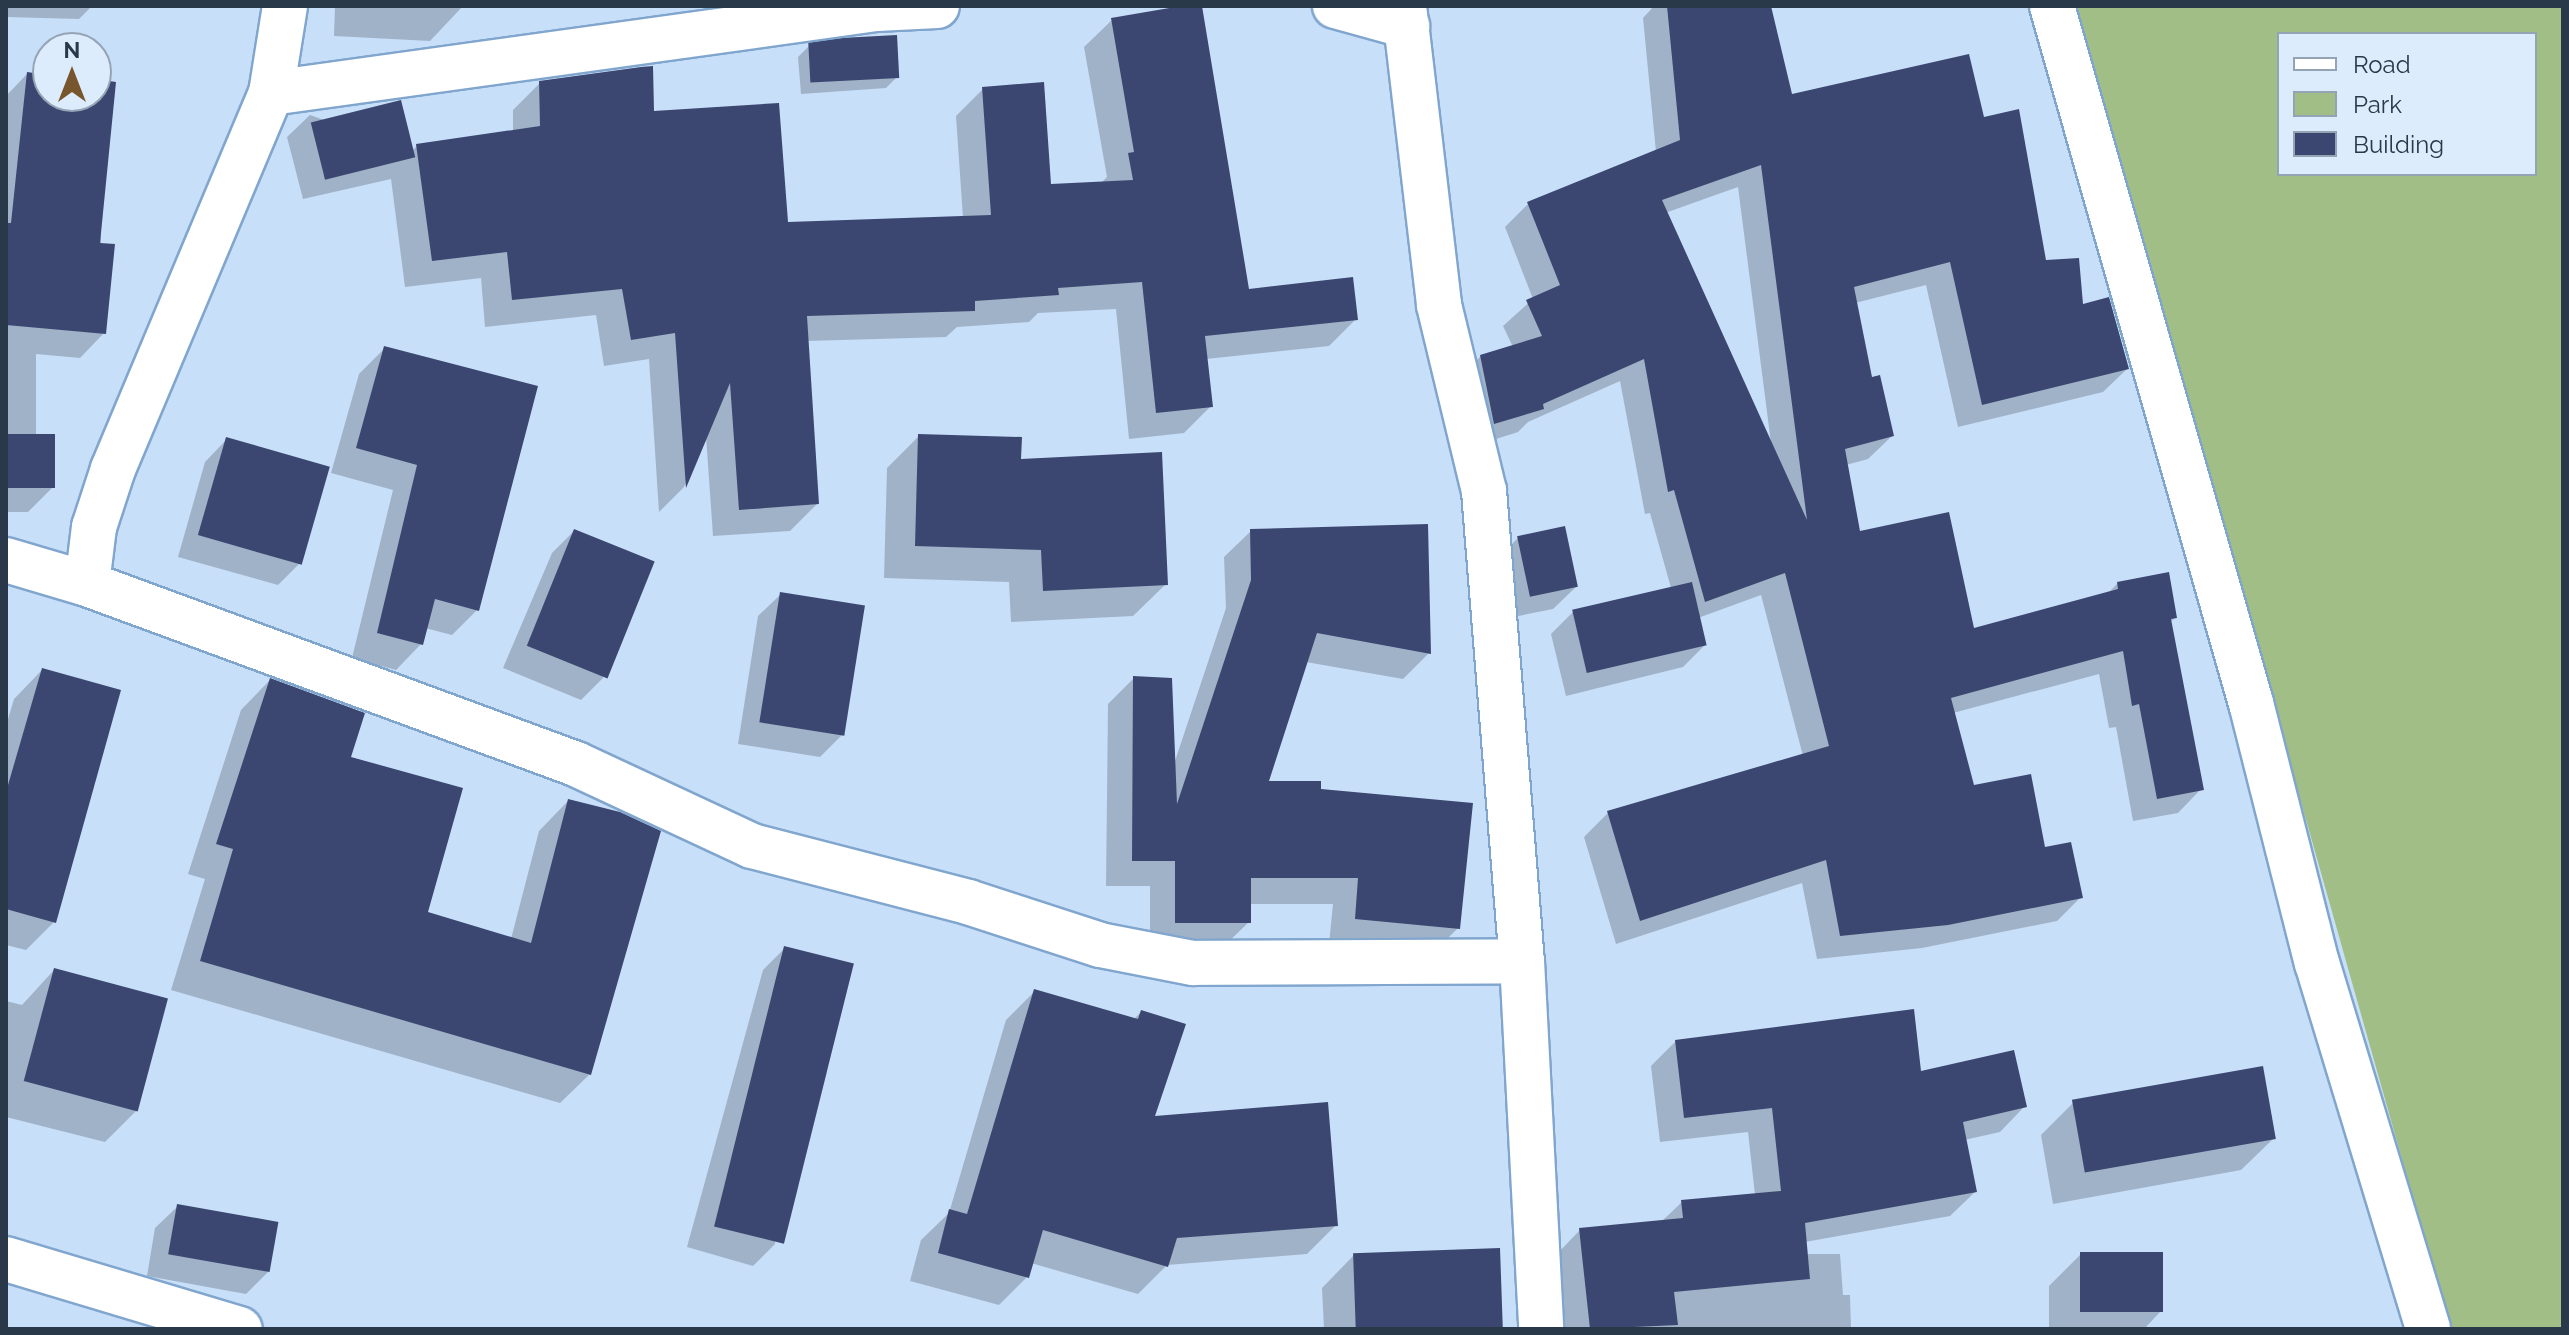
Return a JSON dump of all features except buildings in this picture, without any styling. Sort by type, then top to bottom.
[{"type":"street","points":[[87,584],[94,527],[113,469],[271,93],[285,6]]},
{"type":"street","points":[[271,93],[876,9],[937,6]]},
{"type":"street","points":[[1335,6],[1405,16],[1439,305],[1484,491],[1522,961],[1541,1329]]},
{"type":"street","points":[[2052,6],[2259,732],[2317,963],[2428,1329]]},
{"type":"street","points":[[6,560],[87,584],[576,764],[752,846],[968,902],[1100,945],[1193,963],[1522,961]]},
{"type":"street","points":[[6,1259],[240,1329]]},
{"type":"green space","points":[[2076,6],[2563,6],[2563,1329],[2450,1329]]}]
